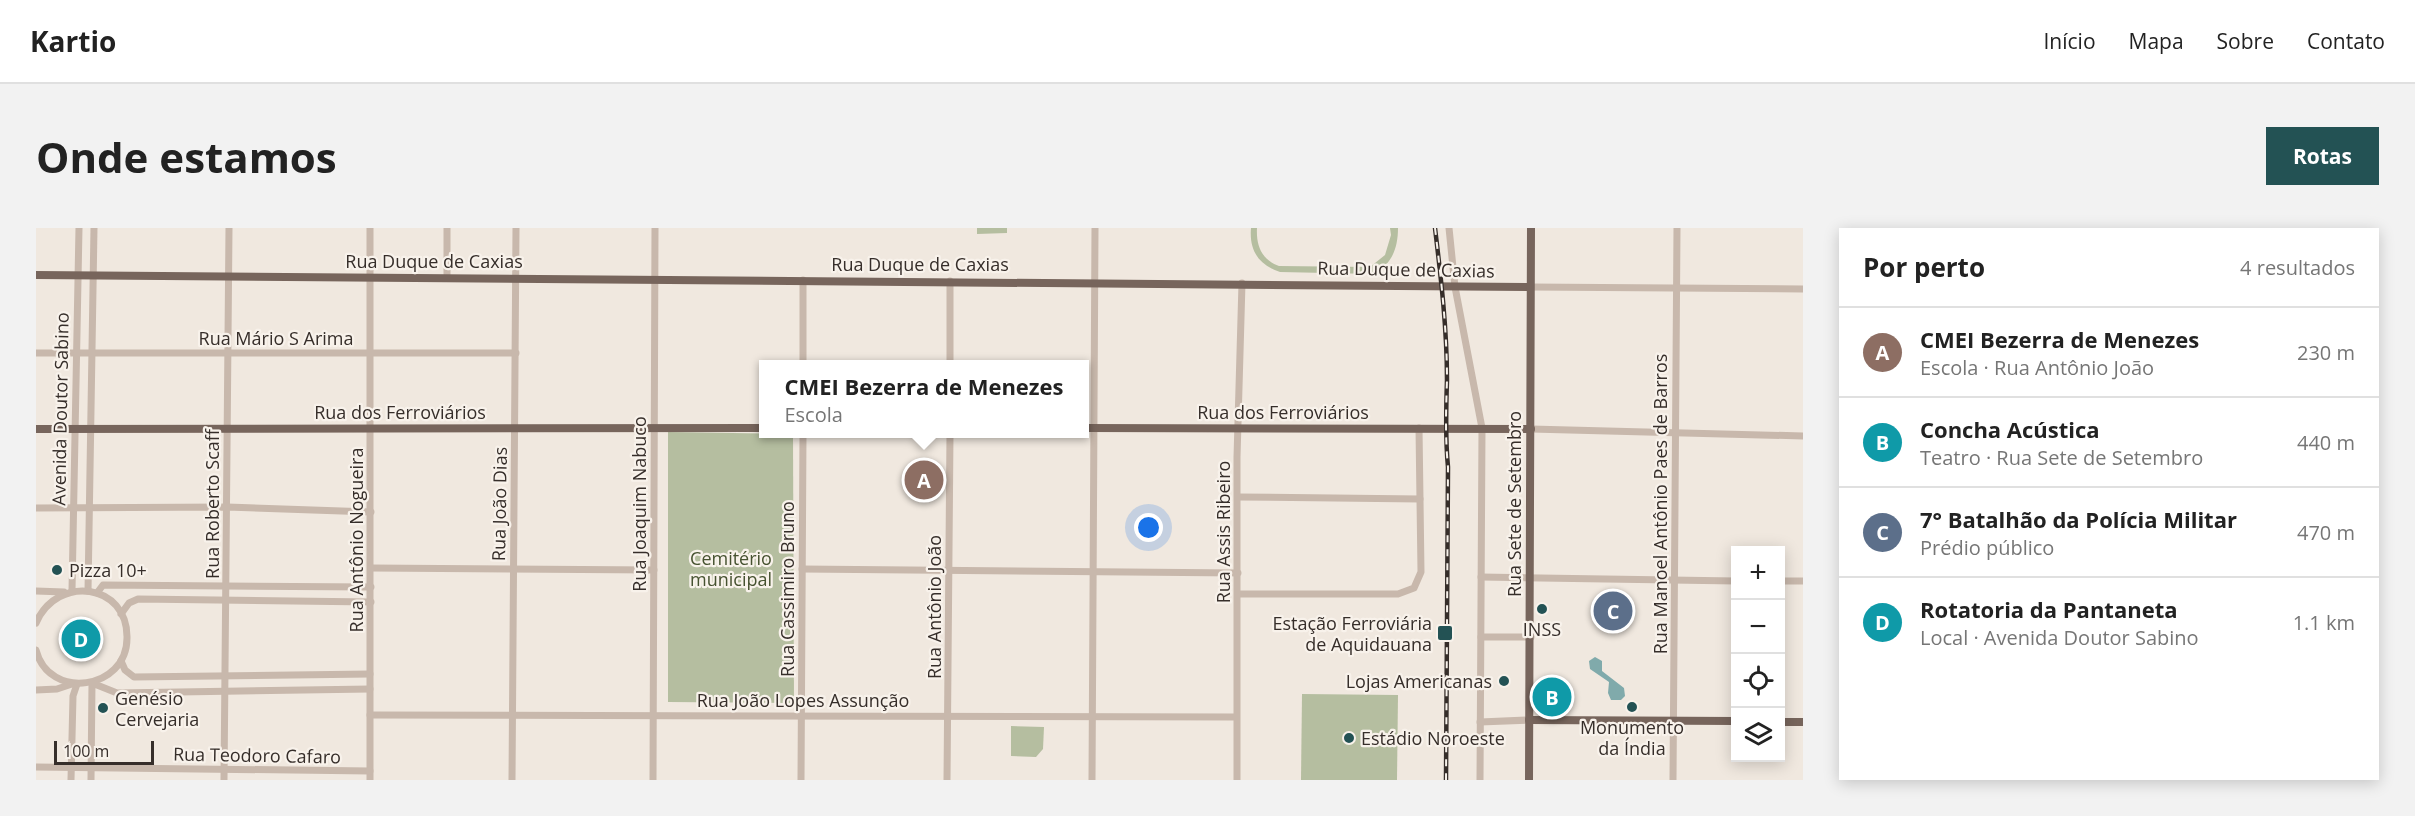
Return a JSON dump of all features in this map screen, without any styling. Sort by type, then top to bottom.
[{"type":"main road","name":"Rua Sete de Setembro","points":[[1529,780],[1531,228]]},
{"type":"main road","name":"Rua Duque de Caxias","points":[[36,275],[1530,287]]},
{"type":"main road","name":"Rua dos Ferroviários","points":[[36,429],[759,428]]},
{"type":"main road","name":"Rua dos Ferroviários","points":[[1089,428],[1531,429]]},
{"type":"main road","points":[[1529,720],[1731,722]]},
{"type":"main road","points":[[1785,722],[1803,722]]},
{"type":"street","name":"Avenida Doutor Sabino","points":[[69,592],[79,228]]},
{"type":"street","name":"Avenida Doutor Sabino","points":[[88,591],[94,228]]},
{"type":"street","name":"Rua Roberto Scaff","points":[[224,780],[229,228]]},
{"type":"street","name":"Rua Antônio Nogueira","points":[[370,228],[370,780]]},
{"type":"street","points":[[447,228],[447,277]]},
{"type":"street","name":"Rua João Dias","points":[[512,780],[516,228]]},
{"type":"street","name":"Rua Joaquim Nabuco","points":[[653,780],[655,228]]},
{"type":"street","points":[[1092,780],[1095,228]]},
{"type":"street","points":[[1449,228],[1455,287],[1482,428],[1480,780]]},
{"type":"street","name":"Rua Manoel Antônio Paes de Barros","points":[[1673,780],[1677,228]]},
{"type":"street","points":[[803,280],[803,360]]},
{"type":"street","points":[[950,281],[950,360]]},
{"type":"street","name":"Rua Assis Ribeiro","points":[[1236,780],[1238,428],[1242,283]]},
{"type":"street","name":"Rua Duque de Caxias","points":[[1530,287],[1803,289]]},
{"type":"street","name":"Rua Mário S Arima","points":[[36,353],[516,353]]},
{"type":"street","points":[[1238,594],[1398,594],[1414,588],[1420,573],[1419,428]]},
{"type":"street","points":[[1531,429],[1803,436]]},
{"type":"street","name":"Rua Cassimiro Bruno","points":[[801,780],[803,438]]},
{"type":"street","name":"Rua Antônio João","points":[[948,780],[950,438]]},
{"type":"street","points":[[1238,498],[1420,499]]},
{"type":"street","points":[[36,508],[227,507],[371,512]]},
{"type":"street","points":[[371,568],[654,570]]},
{"type":"street","points":[[802,569],[1238,573]]},
{"type":"street","points":[[1481,577],[1731,580]]},
{"type":"street","points":[[1785,581],[1803,581]]},
{"type":"street","points":[[96,593],[103,585],[371,587]]},
{"type":"street","points":[[36,591],[88,591],[106,598],[121,614],[127,637],[121,661],[104,678],[92,683],[36,690]]},
{"type":"street","points":[[36,623],[38,610],[54,598],[69,592]]},
{"type":"street","points":[[121,614],[129,603],[138,598],[371,602]]},
{"type":"street","points":[[1481,637],[1531,637]]},
{"type":"street","points":[[37,656],[46,669],[58,679],[74,684]]},
{"type":"street","points":[[121,661],[125,670],[134,677],[370,674]]},
{"type":"street","points":[[92,683],[117,693],[370,689]]},
{"type":"street","points":[[90,780],[92,683]]},
{"type":"street","points":[[71,780],[74,684]]},
{"type":"street","name":"Rua João Lopes Assunção","points":[[370,715],[1236,717]]},
{"type":"street","points":[[1480,722],[1529,720]]},
{"type":"street","name":"Rua Teodoro Cafaro","points":[[36,767],[370,771]]},
{"type":"green space","points":[[977,228],[1007,228],[1007,233],[977,234]]},
{"type":"green space","points":[[1251,228],[1257,228],[1261,252],[1268,260],[1279,266],[1370,267],[1385,255],[1391,235],[1390,228],[1398,228],[1393,255],[1374,274],[1280,272],[1266,265],[1257,256],[1252,244]]},
{"type":"green space","name":"Cemitério municipal","points":[[668,432],[759,433],[759,438],[793,438],[794,703],[668,702]]},
{"type":"green space","name":"Estádio Noroeste","points":[[1302,694],[1398,695],[1397,780],[1301,780]]},
{"type":"green space","points":[[1011,726],[1044,727],[1043,749],[1036,757],[1011,756]]},
{"type":"water","points":[[1595,657],[1602,661],[1602,671],[1624,688],[1625,696],[1621,700],[1611,700],[1608,693],[1609,682],[1590,669],[1589,661]]},
{"type":"railway","points":[[1435,228],[1447,361],[1446,780]]},
{"type":"place","name":"CMEI Bezerra de Menezes","points":[[924,480]]},
{"type":"place","name":"Pizza 10+","points":[[57,570]]},
{"type":"place","name":"INSS","points":[[1542,609]]},
{"type":"place","name":"7° Batalhão da Polícia Militar","points":[[1613,611]]},
{"type":"place","name":"Estação Ferroviária de Aquidauana","points":[[1445,633]]},
{"type":"place","name":"Rotatoria da Pantaneta","points":[[81,639]]},
{"type":"place","name":"Lojas Americanas","points":[[1504,681]]},
{"type":"place","name":"Concha Acústica","points":[[1552,697]]},
{"type":"place","name":"Monumento da Índia","points":[[1632,707]]},
{"type":"place","name":"Genésio Cervejaria","points":[[103,708]]},
{"type":"place","name":"Estádio Noroeste","points":[[1349,738]]}]
